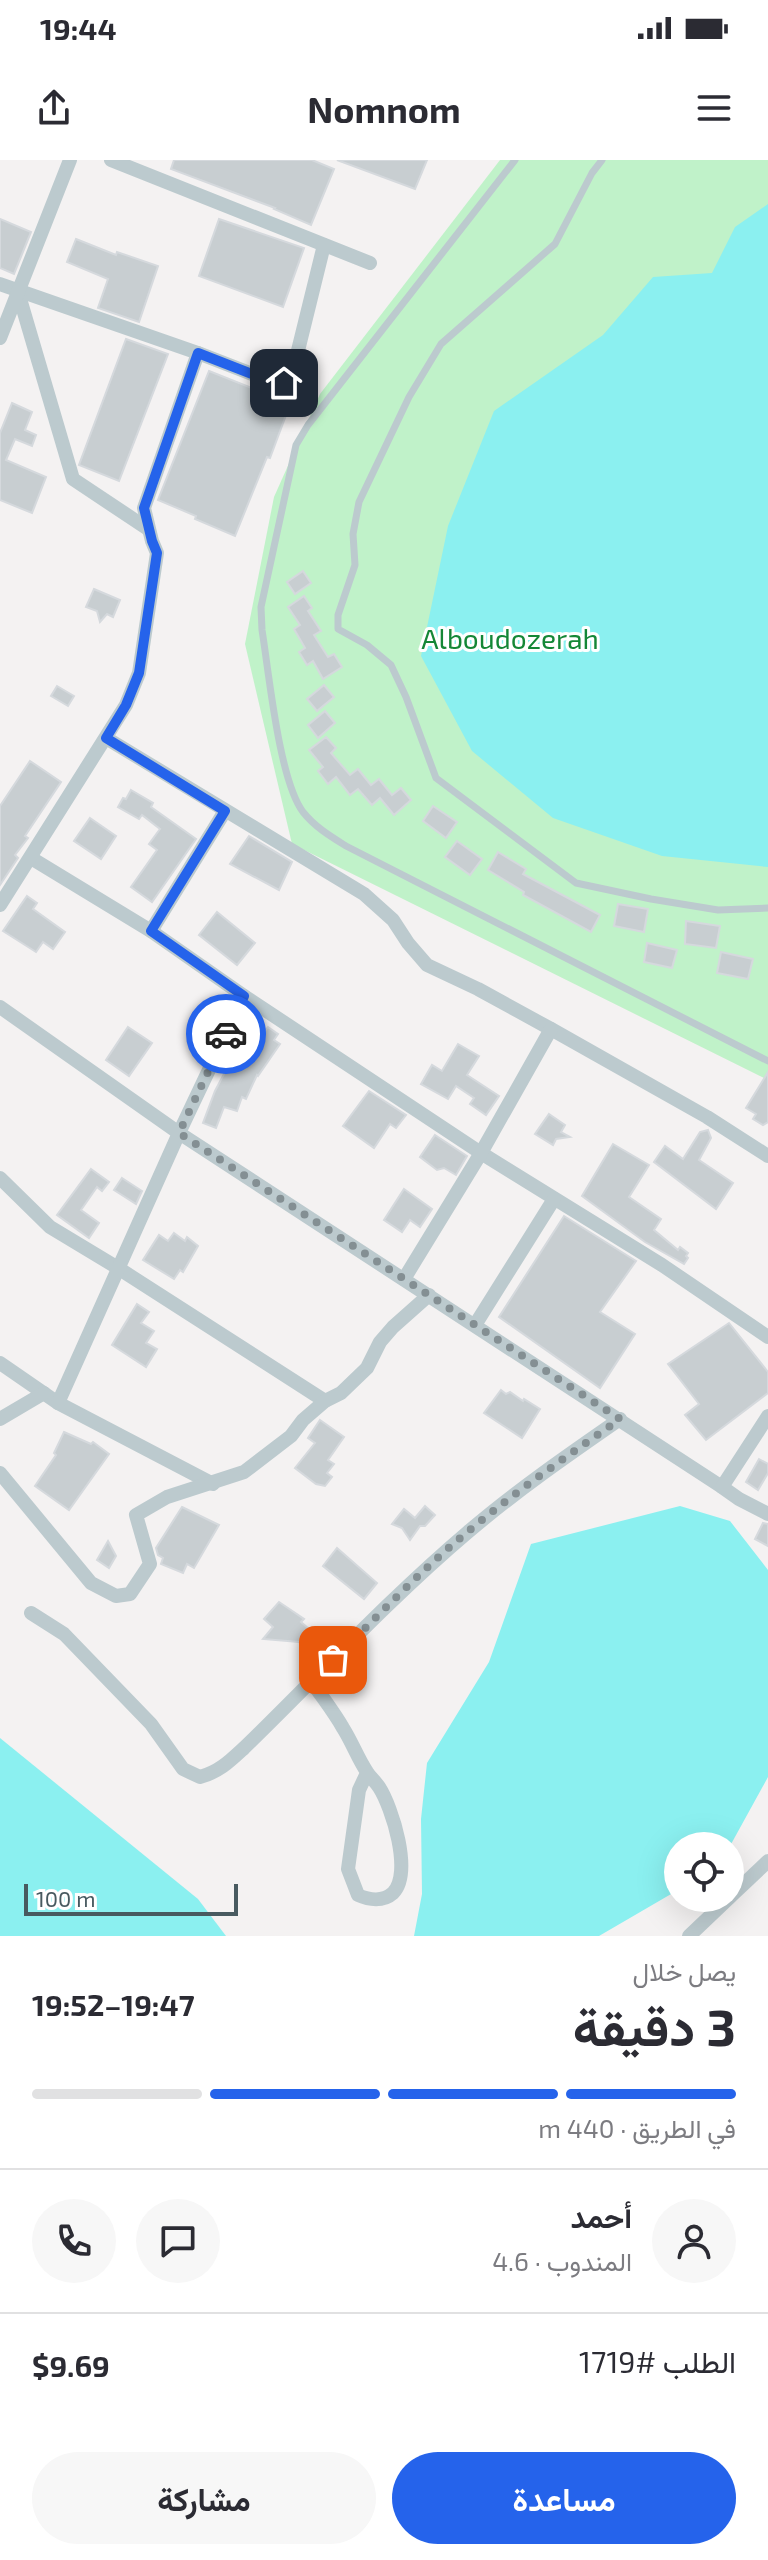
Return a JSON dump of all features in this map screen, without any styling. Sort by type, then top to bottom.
[{"type":"street","points":[[0,338],[70,160]]},
{"type":"street","points":[[111,160],[370,263]]},
{"type":"street","points":[[0,284],[275,383],[284,383],[291,379],[324,245]]},
{"type":"street","points":[[18,292],[73,479],[148,529]]},
{"type":"street","points":[[0,905],[126,705],[139,673],[157,553],[144,508],[198,353]]},
{"type":"street","points":[[106,738],[364,894],[393,920],[427,965],[551,1029],[707,1117],[768,1156]]},
{"type":"street","points":[[151,931],[225,811]]},
{"type":"street","points":[[31,858],[151,931],[481,1153],[662,1265],[768,1337]]},
{"type":"street","points":[[58,1403],[244,996]]},
{"type":"street","points":[[0,1007],[179,1133],[768,1514]]},
{"type":"street","points":[[404,1279],[481,1153],[551,1029]]},
{"type":"street","points":[[0,1178],[50,1227],[325,1401]]},
{"type":"street","points":[[475,1325],[554,1199]]},
{"type":"street","points":[[0,1473],[91,1583],[116,1596],[130,1594],[150,1564],[136,1515],[167,1497],[244,1472],[291,1436],[303,1420],[325,1401],[341,1393],[367,1368],[380,1342],[393,1327],[429,1295]]},
{"type":"street","points":[[0,1363],[58,1403],[213,1484]]},
{"type":"street","points":[[0,1419],[44,1393]]},
{"type":"street","points":[[722,1487],[767,1418]]},
{"type":"street","points":[[31,1613],[64,1634],[141,1712],[183,1769],[200,1777],[219,1770],[470,1530],[531,1481],[620,1419]]},
{"type":"street","points":[[312,1682],[388,1805],[398,1838],[401,1868],[399,1884],[392,1894],[381,1899],[358,1895],[348,1869],[359,1790],[367,1773]]},
{"type":"street","points":[[744,1884],[768,1861]]},
{"type":"street","points":[[689,1936],[715,1912]]},
{"type":"lane","points":[[515,160],[308,425],[296,445],[261,607],[262,630],[289,784],[301,809],[316,827],[346,846],[768,1061]]},
{"type":"lane","points":[[602,160],[555,244],[441,344],[409,397],[359,502],[353,534],[355,565],[337,621],[338,629],[367,645],[391,665],[436,778],[576,883],[718,910],[768,908]]},
{"type":"green space","name":"Alboudozerah","points":[[500,160],[768,160],[768,1080],[292,844],[245,644],[274,497],[320,394]]},
{"type":"water","points":[[768,204],[768,867],[662,856],[553,818],[472,751],[421,656],[448,526],[494,411],[603,335],[653,277],[712,273],[735,227]]},
{"type":"water","points":[[680,1506],[730,1521],[768,1570],[768,1777],[738,1832],[664,1832],[664,1898],[599,1936],[414,1936],[422,1894],[421,1819],[427,1763],[489,1662],[531,1544]]},
{"type":"water","points":[[0,1738],[198,1899],[226,1936],[0,1936]]},
{"type":"building","points":[[174,160],[312,160],[334,169],[311,225],[275,208],[171,169]]},
{"type":"building","points":[[337,160],[427,160],[415,189]]},
{"type":"building","points":[[0,219],[31,232],[14,274],[0,268]]},
{"type":"building","points":[[219,219],[304,248],[283,307],[199,276]]},
{"type":"building","points":[[76,239],[116,255],[117,252],[158,266],[139,322],[98,308],[108,279],[67,262]]},
{"type":"building","points":[[126,339],[168,354],[119,481],[79,465]]},
{"type":"building","points":[[209,371],[254,389],[255,386],[292,399],[235,536],[158,500]]},
{"type":"building","points":[[12,403],[32,412],[25,430],[36,435],[32,446],[15,439],[6,460],[46,477],[32,513],[0,500],[0,433]]},
{"type":"building","points":[[303,571],[311,583],[295,594],[287,582]]},
{"type":"building","points":[[94,589],[120,600],[113,617],[107,614],[100,622],[97,611],[86,607]]},
{"type":"building","points":[[304,596],[312,608],[308,611],[321,631],[314,635],[328,657],[334,654],[342,667],[323,679],[313,661],[307,665],[299,652],[305,648],[294,629],[300,625],[288,607]]},
{"type":"building","points":[[324,685],[334,697],[317,711],[307,699]]},
{"type":"building","points":[[57,686],[74,696],[68,706],[51,696]]},
{"type":"building","points":[[325,711],[335,723],[318,738],[308,725]]},
{"type":"building","points":[[326,737],[336,748],[331,753],[350,775],[358,769],[371,785],[379,779],[392,795],[401,788],[411,800],[394,815],[380,798],[372,805],[358,789],[350,795],[336,777],[328,784],[318,771],[323,767],[309,750]]},
{"type":"building","points":[[30,761],[61,782],[25,836],[28,838],[15,855],[18,858],[0,885],[0,806]]},
{"type":"building","points":[[131,790],[153,803],[151,807],[196,839],[152,902],[131,887],[157,850],[149,844],[160,829],[142,815],[139,819],[118,807]]},
{"type":"building","points":[[433,806],[457,822],[446,838],[423,821]]},
{"type":"building","points":[[90,818],[116,836],[101,859],[74,841]]},
{"type":"building","points":[[249,836],[292,862],[279,890],[230,864]]},
{"type":"building","points":[[457,841],[482,859],[470,875],[445,857]]},
{"type":"building","points":[[498,852],[526,869],[523,874],[600,915],[591,932],[523,895],[524,892],[488,870]]},
{"type":"building","points":[[27,896],[37,903],[33,909],[65,932],[53,949],[43,942],[36,952],[3,931]]},
{"type":"building","points":[[618,904],[648,909],[644,932],[614,926]]},
{"type":"building","points":[[217,912],[255,943],[237,965],[199,935]]},
{"type":"building","points":[[686,921],[720,926],[716,948],[685,944]]},
{"type":"building","points":[[647,943],[677,950],[672,968],[644,962]]},
{"type":"building","points":[[721,952],[753,959],[748,979],[717,973]]},
{"type":"building","points":[[128,1027],[152,1043],[129,1076],[106,1060]]},
{"type":"building","points":[[268,1027],[278,1034],[274,1040],[280,1044],[257,1075],[246,1099],[242,1097],[237,1111],[224,1107],[216,1128],[203,1123],[226,1070],[230,1072],[259,1028],[264,1032]]},
{"type":"building","points":[[458,1044],[479,1056],[467,1075],[499,1096],[486,1115],[470,1104],[474,1098],[456,1086],[448,1099],[421,1084],[432,1065],[442,1071]]},
{"type":"building","points":[[768,1072],[768,1122],[763,1125],[753,1119],[756,1114],[746,1108]]},
{"type":"building","points":[[369,1091],[406,1115],[396,1128],[390,1124],[374,1148],[343,1126]]},
{"type":"building","points":[[549,1114],[565,1125],[561,1132],[570,1137],[556,1139],[553,1145],[535,1134]]},
{"type":"building","points":[[708,1130],[711,1138],[699,1160],[733,1183],[716,1209],[654,1162],[665,1146],[683,1159],[700,1132]]},
{"type":"building","points":[[435,1135],[467,1156],[456,1175],[444,1168],[437,1170],[420,1157]]},
{"type":"building","points":[[613,1144],[649,1165],[629,1197],[661,1219],[654,1230],[678,1250],[680,1247],[688,1253],[684,1264],[645,1242],[582,1196]]},
{"type":"building","points":[[91,1169],[109,1182],[102,1191],[97,1187],[81,1210],[99,1223],[89,1238],[57,1215]]},
{"type":"building","points":[[122,1178],[142,1191],[136,1204],[114,1190]]},
{"type":"building","points":[[404,1189],[432,1209],[420,1227],[410,1220],[402,1232],[384,1220]]},
{"type":"building","points":[[564,1216],[636,1261],[600,1312],[635,1334],[600,1388],[499,1317]]},
{"type":"building","points":[[174,1233],[185,1241],[187,1237],[198,1246],[183,1272],[180,1270],[174,1279],[143,1260],[159,1235],[168,1241]]},
{"type":"building","points":[[137,1304],[149,1312],[141,1323],[154,1331],[146,1343],[157,1349],[146,1367],[112,1345]]},
{"type":"building","points":[[729,1323],[768,1372],[768,1393],[706,1440],[685,1415],[699,1404],[668,1364]]},
{"type":"building","points":[[501,1390],[540,1409],[522,1438],[484,1413]]},
{"type":"building","points":[[320,1420],[344,1437],[328,1460],[334,1464],[327,1473],[332,1477],[325,1486],[316,1484],[295,1468],[315,1443],[308,1438]]},
{"type":"building","points":[[64,1432],[91,1444],[93,1442],[109,1454],[69,1510],[35,1486],[56,1455],[54,1453]]},
{"type":"building","points":[[759,1459],[768,1464],[768,1473],[758,1490],[746,1482]]},
{"type":"building","points":[[425,1506],[435,1515],[425,1526],[420,1526],[410,1540],[402,1528],[392,1524],[404,1509],[415,1518]]},
{"type":"building","points":[[182,1507],[219,1525],[194,1568],[187,1564],[183,1573],[161,1564],[163,1558],[156,1548]]},
{"type":"building","points":[[763,1523],[768,1524],[768,1546],[755,1539]]},
{"type":"building","points":[[108,1541],[116,1556],[109,1568],[97,1560]]},
{"type":"building","points":[[337,1548],[377,1583],[364,1599],[323,1566]]},
{"type":"building","points":[[279,1602],[304,1619],[301,1622],[315,1634],[304,1647],[299,1642],[263,1639],[273,1627],[264,1619]]},
{"type":"way so far","points":[[226,1034],[179,1133],[620,1419],[531,1481],[470,1530],[333,1660]]},
{"type":"route","points":[[226,1034],[244,996],[151,931],[225,811],[106,738],[126,705],[139,673],[157,553],[144,508],[198,353],[275,383],[284,383]]}]
